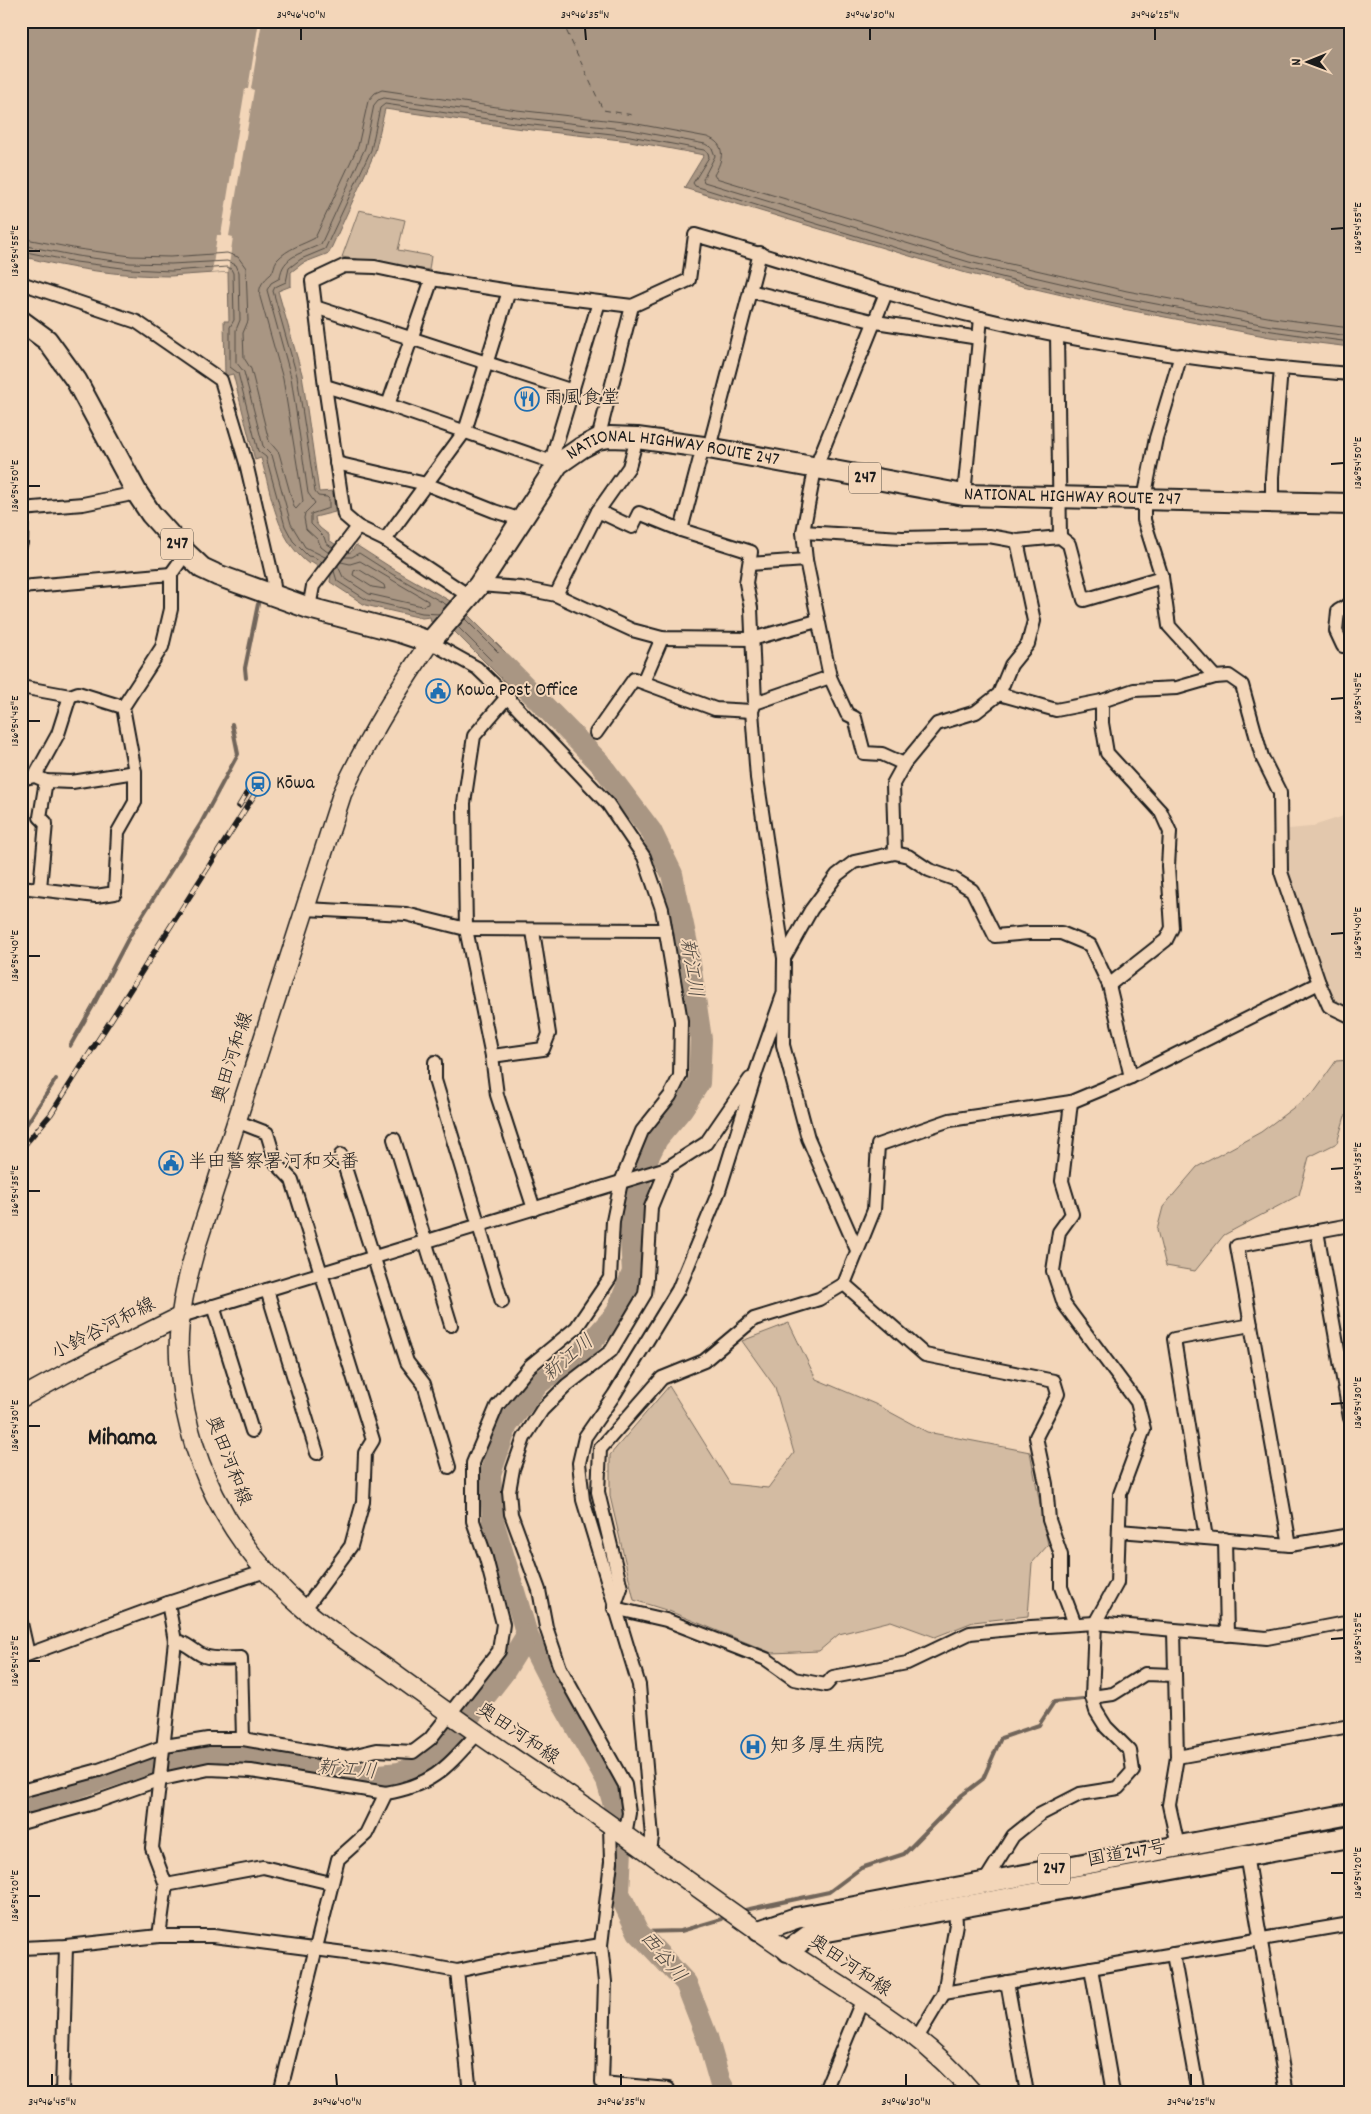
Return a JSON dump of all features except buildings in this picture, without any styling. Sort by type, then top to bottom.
[{"type":"highway","name":"247","points":[[21,322],[47,340],[76,380],[137,493],[151,514],[202,568],[309,608],[400,632],[434,637]]},
{"type":"highway","name":"NATIONAL HIGHWAY ROUTE 247","points":[[434,637],[470,595],[522,520],[555,462],[598,439],[610,437],[637,438],[706,448],[964,495],[1350,504]]},
{"type":"highway","name":"国道247号","points":[[759,1931],[796,1918],[1350,1814]]},
{"type":"highway","name":"国道247号","points":[[788,1951],[811,1934],[1350,1837]]},
{"type":"main road","name":"奥田河和線","points":[[434,637],[400,688],[349,779],[334,816],[196,1247],[185,1289],[181,1316],[179,1356],[184,1406],[199,1459],[213,1495],[230,1525],[247,1549],[304,1610],[477,1734],[570,1797],[759,1931],[917,2038],[955,2071],[973,2093]]},
{"type":"main road","name":"小鈴谷河和線","points":[[21,1398],[74,1368],[181,1316]]},
{"type":"street","points":[[817,621],[752,639],[662,638],[632,630],[556,595],[522,588],[470,595],[385,540],[358,527],[344,515],[312,281],[344,266],[376,268],[509,291],[632,306],[689,280],[695,235],[760,253],[886,293],[981,318],[1057,335],[1281,369],[1350,374]]},
{"type":"street","points":[[681,530],[706,448],[760,253]]},
{"type":"street","points":[[388,405],[432,279]]},
{"type":"street","points":[[21,283],[137,322],[221,380],[246,463],[273,578],[275,596]]},
{"type":"street","points":[[385,540],[465,431],[509,291]]},
{"type":"street","points":[[750,291],[876,322],[980,338]]},
{"type":"street","points":[[886,293],[876,322],[815,469],[803,532],[817,621],[830,677],[847,714],[855,718],[864,753],[882,754],[904,764]]},
{"type":"street","points":[[325,386],[388,405],[555,462],[599,302]]},
{"type":"street","points":[[598,439],[632,306]]},
{"type":"street","points":[[315,307],[573,391]]},
{"type":"street","points":[[964,495],[981,318]]},
{"type":"street","points":[[1057,335],[1060,537]]},
{"type":"street","points":[[1180,355],[1156,438],[1144,499],[1144,520],[1162,577],[1170,626],[1215,678]]},
{"type":"street","points":[[1272,503],[1272,467],[1281,369]]},
{"type":"street","points":[[556,595],[598,512],[629,467],[637,438]]},
{"type":"street","points":[[336,463],[426,484],[522,520]]},
{"type":"street","points":[[21,543],[22,509],[83,504],[137,493]]},
{"type":"street","points":[[598,512],[632,527],[639,513],[681,530],[751,552],[746,583],[751,608],[757,778],[784,958],[783,1045],[808,1138],[857,1250]]},
{"type":"street","points":[[309,608],[313,586],[358,527]]},
{"type":"street","points":[[803,532],[902,538],[989,536],[1018,541],[1060,537],[1069,544],[1084,600],[1162,577]]},
{"type":"street","points":[[895,853],[893,784],[904,764],[937,724],[976,712],[999,694],[1011,665],[1028,644],[1034,621],[1018,541]]},
{"type":"street","points":[[21,887],[96,896],[115,893],[118,832],[135,802],[135,772],[123,707],[162,647],[172,609],[171,574],[186,553]]},
{"type":"street","points":[[750,564],[806,560]]},
{"type":"street","points":[[21,587],[171,574]]},
{"type":"street","points":[[1343,646],[1336,631],[1338,611],[1350,604]]},
{"type":"street","points":[[21,1792],[99,1770],[165,1746],[208,1739],[243,1739],[347,1757],[377,1750],[414,1752],[430,1739],[476,1683],[499,1651],[503,1624],[486,1558],[473,1521],[473,1463],[497,1406],[530,1366],[576,1328],[610,1278],[613,1220],[621,1182],[642,1131],[670,1096],[680,1076],[681,1021],[662,909],[644,858],[639,850],[608,804],[507,697],[476,668],[434,637]]},
{"type":"street","points":[[643,682],[662,638]]},
{"type":"street","points":[[999,694],[1056,710],[1102,701],[1134,690],[1177,688],[1229,676],[1242,685],[1262,757],[1280,793],[1281,872],[1319,983],[1329,1006],[1350,1016]]},
{"type":"street","points":[[596,734],[634,679],[715,709],[754,707],[830,677]]},
{"type":"street","points":[[21,687],[70,696],[78,693],[123,707]]},
{"type":"street","points":[[40,888],[46,823],[40,817],[40,778],[58,734],[70,696]]},
{"type":"street","points":[[507,697],[474,736],[464,803],[466,929],[492,1056],[497,1095],[534,1209]]},
{"type":"street","points":[[1102,701],[1102,723],[1107,753],[1161,812],[1170,832],[1168,866],[1172,928],[1166,940],[1110,985]]},
{"type":"street","points":[[21,779],[40,778],[72,782],[135,772]]},
{"type":"street","points":[[784,958],[811,910],[836,875],[854,862],[895,853],[908,856],[929,870],[954,879],[972,890],[995,936],[1061,933],[1090,945],[1110,985],[1131,1077]]},
{"type":"street","points":[[305,909],[406,914],[466,929],[533,931],[665,930]]},
{"type":"street","points":[[492,1056],[543,1048],[548,1034],[533,931]]},
{"type":"street","points":[[614,1608],[621,1588],[598,1492],[600,1449],[662,1378],[704,1361],[754,1319],[819,1299],[844,1284],[874,1210],[878,1145],[950,1120],[1071,1102],[1131,1077],[1319,983]]},
{"type":"street","points":[[630,1839],[652,1837],[639,1685],[614,1608],[583,1500],[579,1463],[585,1437],[614,1395],[678,1290],[719,1191],[757,1069],[784,992]]},
{"type":"street","points":[[435,1062],[434,1080],[502,1302]]},
{"type":"street","points":[[181,1316],[662,1170],[706,1143],[757,1069]]},
{"type":"street","points":[[985,1882],[1013,1836],[1039,1815],[1080,1794],[1118,1788],[1133,1771],[1130,1751],[1106,1727],[1096,1710],[1092,1697],[1095,1623],[1117,1583],[1120,1494],[1144,1429],[1137,1402],[1064,1304],[1053,1271],[1059,1232],[1072,1214],[1062,1181],[1071,1102]]},
{"type":"street","points":[[236,1121],[266,1133],[276,1163],[292,1180],[373,1440],[365,1453],[363,1502],[351,1546],[304,1610]]},
{"type":"street","points":[[394,1139],[451,1324]]},
{"type":"street","points":[[341,1155],[407,1362],[424,1384],[449,1467]]},
{"type":"street","points":[[662,1170],[651,1207],[647,1277],[644,1294],[611,1351],[567,1385],[542,1410],[524,1438],[509,1491],[511,1514],[539,1590],[546,1627],[560,1668],[625,1785],[630,1839],[611,1862],[600,1945],[605,1982],[602,2083],[668,2089],[669,2093]]},
{"type":"street","points":[[1290,1545],[1237,1246],[1350,1225]]},
{"type":"street","points":[[1317,1231],[1350,1418]]},
{"type":"street","points":[[844,1284],[925,1355],[1054,1381],[1058,1394],[1036,1437],[1046,1484],[1049,1520],[1061,1555],[1061,1587],[1074,1624]]},
{"type":"street","points":[[267,1290],[317,1453]]},
{"type":"street","points":[[212,1306],[252,1431]]},
{"type":"street","points":[[1206,1538],[1174,1339],[1251,1325]]},
{"type":"street","points":[[1119,1531],[1290,1545],[1350,1535]]},
{"type":"street","points":[[1225,1539],[1227,1635]]},
{"type":"street","points":[[21,1624],[25,1656],[168,1603],[266,1570]]},
{"type":"street","points":[[159,1936],[166,1885],[152,1848],[159,1776],[165,1746],[175,1641],[168,1603]]},
{"type":"street","points":[[614,1608],[666,1620],[766,1659],[794,1679],[826,1685],[833,1677],[908,1663],[970,1632],[1095,1623],[1267,1638],[1350,1622]]},
{"type":"street","points":[[1174,1631],[1177,1757],[1169,1805],[1178,1846]]},
{"type":"street","points":[[175,1641],[181,1642],[204,1656],[241,1658],[243,1739]]},
{"type":"street","points":[[1092,1697],[1113,1694],[1145,1674],[1175,1675]]},
{"type":"street","points":[[1177,1757],[1350,1726]]},
{"type":"street","points":[[21,1823],[90,1804],[159,1776],[209,1770],[251,1771],[386,1793],[409,1789],[446,1769],[477,1734]]},
{"type":"street","points":[[280,2093],[314,1949],[338,1859],[366,1834],[386,1793]]},
{"type":"street","points":[[1246,1855],[1287,2093]]},
{"type":"street","points":[[166,1885],[263,1866],[331,1883]]},
{"type":"street","points":[[917,2038],[944,1992],[956,1924],[955,1908]]},
{"type":"street","points":[[944,1992],[1261,1940],[1349,1928]]},
{"type":"street","points":[[21,1948],[66,1946],[159,1936],[213,1936],[392,1959],[458,1971],[508,1960],[600,1945]]},
{"type":"street","points":[[62,2093],[66,1946]]},
{"type":"street","points":[[1173,1954],[1198,2093]]},
{"type":"street","points":[[1091,1968],[1113,2093]]},
{"type":"street","points":[[458,1971],[470,2093]]},
{"type":"street","points":[[1007,1982],[1027,2093]]},
{"type":"street","points":[[824,2093],[862,2001]]},
{"type":"shaded area","points":[[359,210],[405,220],[398,250],[431,256],[429,270],[342,257]]},
{"type":"shaded area","points":[[1350,805],[1350,1006],[1336,1001],[1326,982],[1288,871],[1289,829],[1310,827],[1341,817]]},
{"type":"shaded area","points":[[1350,1060],[1350,1115],[1345,1116],[1337,1143],[1309,1157],[1299,1195],[1224,1235],[1195,1271],[1166,1266],[1157,1230],[1163,1207],[1197,1167],[1261,1132],[1313,1093],[1336,1061]]},
{"type":"shaded area","points":[[789,1323],[816,1379],[875,1404],[927,1432],[1030,1452],[1048,1545],[1032,1563],[1028,1616],[973,1622],[935,1637],[891,1621],[839,1634],[819,1651],[772,1653],[669,1611],[634,1600],[610,1496],[610,1455],[669,1386],[730,1484],[768,1488],[794,1453],[775,1387],[742,1341]]},
{"type":"water","points":[[21,21],[1350,21],[1350,347],[1270,337],[1123,309],[966,273],[684,188],[704,155],[630,141],[515,128],[385,109],[375,152],[329,253],[303,263],[291,272],[291,286],[278,291],[302,374],[319,492],[333,491],[335,512],[315,517],[316,523],[329,535],[329,540],[348,553],[356,545],[395,570],[452,602],[467,614],[530,677],[514,691],[454,631],[431,622],[430,617],[422,618],[365,605],[330,582],[331,574],[311,561],[309,564],[289,542],[272,502],[261,458],[255,460],[233,374],[225,376],[224,321],[229,321],[228,272],[170,276],[133,275],[76,268],[21,256]]},
{"type":"pier","points":[[259,21],[262,21],[251,89],[254,90],[229,236],[233,237],[228,272],[212,273],[217,235],[221,235],[245,89],[248,89]]},
{"type":"waterway","points":[[246,678],[245,668],[258,604]]},
{"type":"waterway","name":"新江川","points":[[502,663],[599,762],[651,831],[672,874],[687,944],[701,1039],[699,1083],[682,1109],[657,1139],[644,1165],[630,1224],[633,1272],[616,1314],[584,1350],[538,1384],[507,1425],[490,1474],[493,1521],[527,1635],[554,1688],[607,1781],[617,1815]]},
{"type":"waterway","points":[[70,1046],[129,937],[201,823],[238,754],[232,724]]},
{"type":"waterway","points":[[21,1133],[56,1079]]},
{"type":"waterway","name":"新江川","points":[[21,1806],[147,1764],[213,1754],[371,1776],[399,1773],[426,1764],[455,1735],[504,1672],[527,1635]]},
{"type":"waterway","points":[[745,1910],[829,1892],[861,1868],[904,1854],[962,1795],[983,1779],[1001,1738],[1039,1725],[1054,1702],[1083,1699]]},
{"type":"waterway","name":"西谷川","points":[[621,1850],[619,1893],[638,1932],[686,1983],[707,2037],[720,2082],[726,2093]]},
{"type":"waterway","points":[[638,1932],[681,1931],[722,1919]]},
{"type":"ferry route","points":[[562,21],[603,110],[633,115]]},
{"type":"railway","points":[[239,806],[254,781]]},
{"type":"railway","points":[[21,1149],[51,1114],[260,786]]},
{"type":"place","name":"雨風食堂","points":[[527,399]]},
{"type":"place","name":"Kowa Post Office","points":[[438,691]]},
{"type":"place","name":"Kōwa","points":[[258,784]]},
{"type":"place","name":"半田警察署河和交番","points":[[171,1163]]},
{"type":"place","name":"知多厚生病院","points":[[753,1747]]},
{"type":"district","name":"Mihama","points":[[122,1439]]}]
